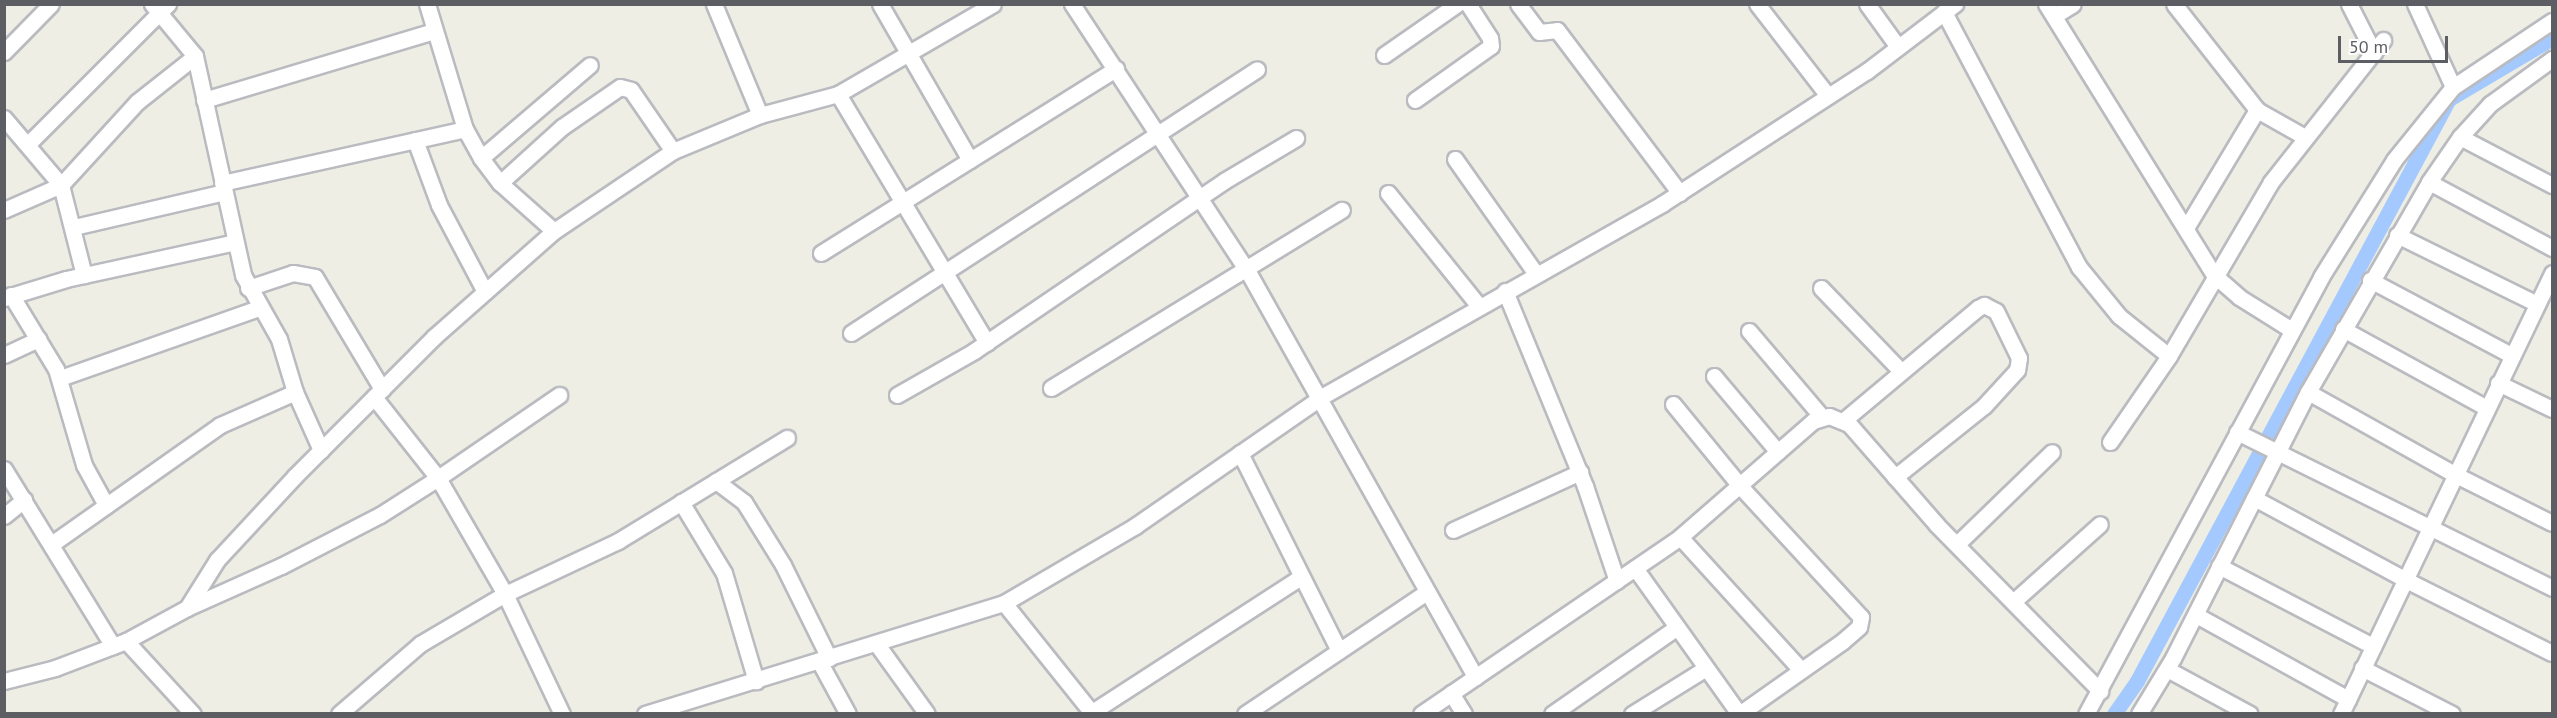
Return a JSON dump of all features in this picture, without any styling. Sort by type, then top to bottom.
[{"type":"street","points":[[4,52],[51,4]]},
{"type":"street","points":[[427,4],[465,129],[481,158],[500,183],[554,231]]},
{"type":"street","points":[[714,4],[760,115]]},
{"type":"street","points":[[880,4],[970,160]]},
{"type":"street","points":[[188,608],[217,560],[321,450],[484,292],[554,231],[674,151],[760,115],[838,94],[993,4]]},
{"type":"street","points":[[1072,4],[1201,196],[1246,270],[1320,397],[1425,593],[1475,676]]},
{"type":"street","points":[[1384,55],[1457,4]]},
{"type":"street","points":[[1415,100],[1491,46],[1490,38],[1468,4]]},
{"type":"street","points":[[1518,4],[1539,32],[1557,30],[1680,192]]},
{"type":"street","points":[[1757,4],[1828,96]]},
{"type":"street","points":[[1867,4],[1898,47]]},
{"type":"street","points":[[2073,4],[2050,10],[2214,275],[2239,297],[2292,330]]},
{"type":"street","points":[[2174,4],[2257,110],[2305,137]]},
{"type":"street","points":[[2110,442],[2169,356],[2214,275],[2271,182],[2378,46],[2349,4]]},
{"type":"street","points":[[2416,5],[2453,87]]},
{"type":"street","points":[[29,143],[160,7],[195,56],[235,242],[249,288],[279,339],[295,392],[321,450]]},
{"type":"street","points":[[645,714],[1004,603],[1134,526],[1320,397],[1680,192],[1828,96],[1950,8],[2079,267],[2119,316],[2169,356]]},
{"type":"street","points":[[2086,714],[2243,434],[2292,330],[2394,160],[2453,87],[2553,21]]},
{"type":"street","points":[[204,100],[434,31]]},
{"type":"street","points":[[4,210],[61,185],[137,102],[195,56]]},
{"type":"street","points":[[2139,714],[2167,669],[2196,615],[2254,498],[2272,447],[2308,392],[2370,280],[2429,182],[2460,137],[2490,104],[2551,62]]},
{"type":"street","points":[[481,158],[590,65]]},
{"type":"street","points":[[821,253],[1116,69]]},
{"type":"street","points":[[851,333],[1257,69]]},
{"type":"street","points":[[500,183],[562,127],[620,87],[631,90],[674,151]]},
{"type":"street","points":[[838,94],[987,343]]},
{"type":"street","points":[[2186,228],[2257,110]]},
{"type":"street","points":[[4,118],[29,143],[61,185],[74,227],[84,275]]},
{"type":"street","points":[[74,227],[465,129]]},
{"type":"street","points":[[2460,137],[2553,185]]},
{"type":"street","points":[[897,395],[987,343],[1201,196],[1296,138]]},
{"type":"street","points":[[415,140],[439,205],[484,292]]},
{"type":"street","points":[[1455,159],[1536,274]]},
{"type":"street","points":[[2429,182],[2553,248]]},
{"type":"street","points":[[1388,193],[1479,306]]},
{"type":"street","points":[[1052,388],[1342,210]]},
{"type":"street","points":[[2397,235],[2537,304]]},
{"type":"street","points":[[106,505],[84,465],[60,378],[38,339],[8,297],[84,275],[235,242]]},
{"type":"street","points":[[249,288],[293,273],[315,277],[378,393],[438,478],[505,594],[562,714]]},
{"type":"street","points":[[2341,714],[2432,527],[2485,407],[2553,273]]},
{"type":"street","points":[[2370,280],[2511,355]]},
{"type":"street","points":[[1821,288],[1901,371]]},
{"type":"street","points":[[1505,291],[1580,472],[1617,581]]},
{"type":"street","points":[[1844,420],[1984,305],[1996,311],[2019,358],[2017,370],[1984,406],[1895,477]]},
{"type":"street","points":[[60,378],[259,308]]},
{"type":"street","points":[[2343,328],[2485,407]]},
{"type":"street","points":[[1749,331],[1822,417],[1844,420],[1957,544],[2100,691]]},
{"type":"street","points":[[4,355],[38,339]]},
{"type":"street","points":[[1714,376],[1778,452]]},
{"type":"street","points":[[2498,382],[2553,409]]},
{"type":"street","points":[[53,543],[220,425],[295,392]]},
{"type":"street","points":[[2308,392],[2456,475],[2553,524]]},
{"type":"street","points":[[4,681],[55,668],[120,643],[188,608],[281,566],[438,478],[559,395]]},
{"type":"street","points":[[1635,568],[1739,714],[1857,630],[1861,617],[1740,486],[1673,404]]},
{"type":"street","points":[[1421,714],[1680,537],[1822,417]]},
{"type":"street","points":[[2243,434],[2553,588]]},
{"type":"street","points":[[339,714],[420,644],[505,594],[618,541],[787,438]]},
{"type":"street","points":[[1957,544],[2052,452]]},
{"type":"street","points":[[1239,453],[1339,651]]},
{"type":"street","points":[[4,469],[120,643],[194,714]]},
{"type":"street","points":[[1453,530],[1580,472]]},
{"type":"street","points":[[716,481],[744,502],[783,565],[848,714]]},
{"type":"street","points":[[2254,498],[2406,580],[2553,653]]},
{"type":"street","points":[[4,516],[24,500]]},
{"type":"street","points":[[681,502],[724,573],[756,681]]},
{"type":"street","points":[[2014,602],[2100,524]]},
{"type":"street","points":[[1680,537],[1801,670]]},
{"type":"street","points":[[2219,566],[2373,646]]},
{"type":"street","points":[[1004,603],[1093,713],[1301,577]]},
{"type":"street","points":[[1245,714],[1425,593]]},
{"type":"street","points":[[2196,615],[2348,699]]},
{"type":"street","points":[[1552,714],[1677,627]]},
{"type":"street","points":[[876,644],[927,714]]},
{"type":"street","points":[[1632,714],[1706,668]]},
{"type":"street","points":[[2362,668],[2452,714]]},
{"type":"street","points":[[2167,669],[2250,714]]},
{"type":"street","points":[[1451,693],[1464,714]]},
{"type":"waterway","points":[[2114,714],[2137,681],[2449,99],[2552,38]]}]
